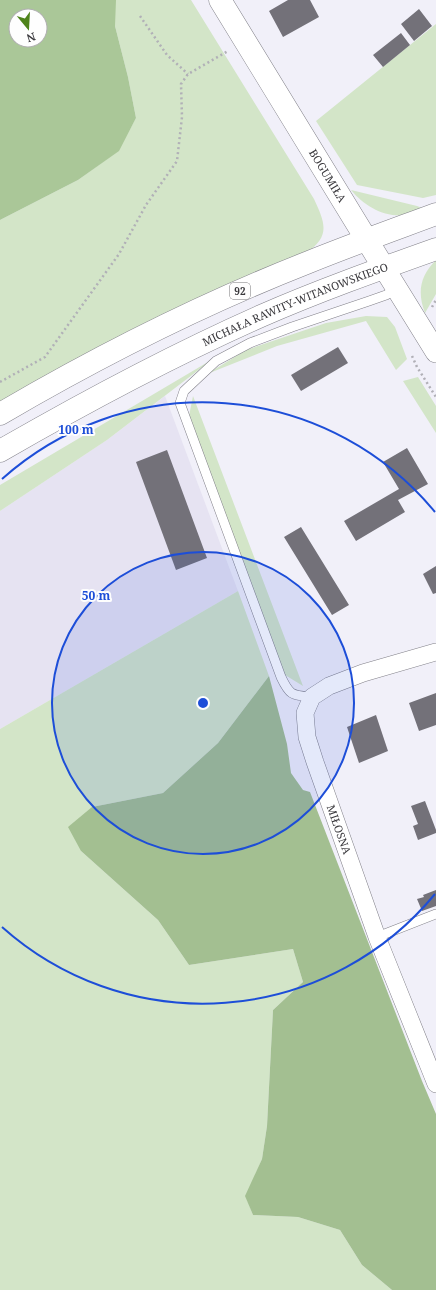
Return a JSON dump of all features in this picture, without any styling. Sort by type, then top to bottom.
[{"type":"main road","name":"BOGUMIŁA","points":[[220,0],[384,268]]},
{"type":"main road","name":"92","points":[[0,414],[116,350],[196,311],[264,280],[367,239],[436,214]]},
{"type":"main road","name":"MICHAŁA RAWITY-WITANOWSKIEGO","points":[[0,451],[95,398],[261,317],[312,295],[436,249]]},
{"type":"street","name":"BOGUMIŁA","points":[[384,268],[436,352]]},
{"type":"street","points":[[312,696],[329,686],[363,673],[436,652]]},
{"type":"street","name":"MIŁOSNA","points":[[312,696],[305,713],[307,737],[377,937],[436,1084]]},
{"type":"lane","points":[[312,696],[295,695],[291,693],[287,690],[281,677],[180,403],[184,391],[216,361],[250,343],[369,301],[397,289]]},
{"type":"lane","points":[[377,937],[436,914]]},
{"type":"path","points":[[140,16],[167,56],[188,74]]},
{"type":"path","points":[[0,382],[45,357],[119,254],[146,205],[177,161],[182,117],[181,84],[188,74],[245,41]]},
{"type":"shaded area","points":[[0,0],[116,0],[115,26],[128,77],[136,118],[119,151],[78,180],[0,220]]},
{"type":"shaded area","points":[[115,0],[191,0],[314,199],[321,215],[324,229],[319,241],[306,253],[0,406],[0,220],[78,180],[118,151],[136,118],[128,77],[115,26]]},
{"type":"shaded area","points":[[436,24],[436,195],[423,198],[357,185],[316,121]]},
{"type":"shaded area","points":[[351,190],[422,208],[411,214],[386,214],[370,207]]},
{"type":"shaded area","points":[[436,260],[436,294],[425,313],[421,298],[423,278]]},
{"type":"shaded area","points":[[366,316],[387,317],[395,327],[407,359],[396,370],[366,321],[277,346],[207,374],[246,350],[326,323]]},
{"type":"shaded area","points":[[213,359],[107,440],[0,511],[0,485]]},
{"type":"shaded area","points":[[418,377],[436,406],[436,433],[403,381]]},
{"type":"shaded area","points":[[165,396],[238,591],[0,729],[0,511],[107,440]]},
{"type":"shaded area","points":[[193,396],[303,686],[285,675],[277,659],[189,416]]},
{"type":"shaded area","points":[[238,591],[269,676],[218,743],[163,793],[92,807],[81,851],[158,920],[189,965],[293,949],[303,982],[273,1010],[267,1126],[262,1159],[246,1197],[253,1215],[298,1217],[340,1230],[362,1265],[392,1290],[0,1290],[0,729]]},
{"type":"shaded area","points":[[269,676],[287,744],[291,773],[303,790],[310,792],[436,1114],[436,1290],[392,1290],[362,1265],[340,1230],[298,1217],[253,1215],[245,1196],[262,1159],[267,1126],[273,1010],[303,982],[293,949],[189,965],[158,920],[81,851],[68,827],[92,807],[163,793],[218,743]]},
{"type":"building","points":[[288,0],[310,0],[319,17],[283,37],[269,11]]},
{"type":"building","points":[[419,9],[432,26],[414,41],[401,24]]},
{"type":"building","points":[[401,33],[410,45],[383,67],[373,55]]},
{"type":"building","points":[[338,347],[348,363],[301,391],[291,375]]},
{"type":"building","points":[[407,448],[428,484],[398,500],[405,512],[356,541],[344,521],[399,489],[383,462]]},
{"type":"building","points":[[167,450],[207,558],[176,570],[136,462]]},
{"type":"building","points":[[301,527],[349,605],[332,615],[284,537]]},
{"type":"building","points":[[436,566],[436,593],[433,594],[423,574]]},
{"type":"building","points":[[436,693],[436,725],[419,731],[409,703]]},
{"type":"building","points":[[376,715],[388,751],[359,763],[347,727]]},
{"type":"building","points":[[425,801],[436,833],[418,840],[413,826],[418,824],[411,806]]},
{"type":"building","points":[[436,890],[436,906],[422,911],[417,899]]}]
